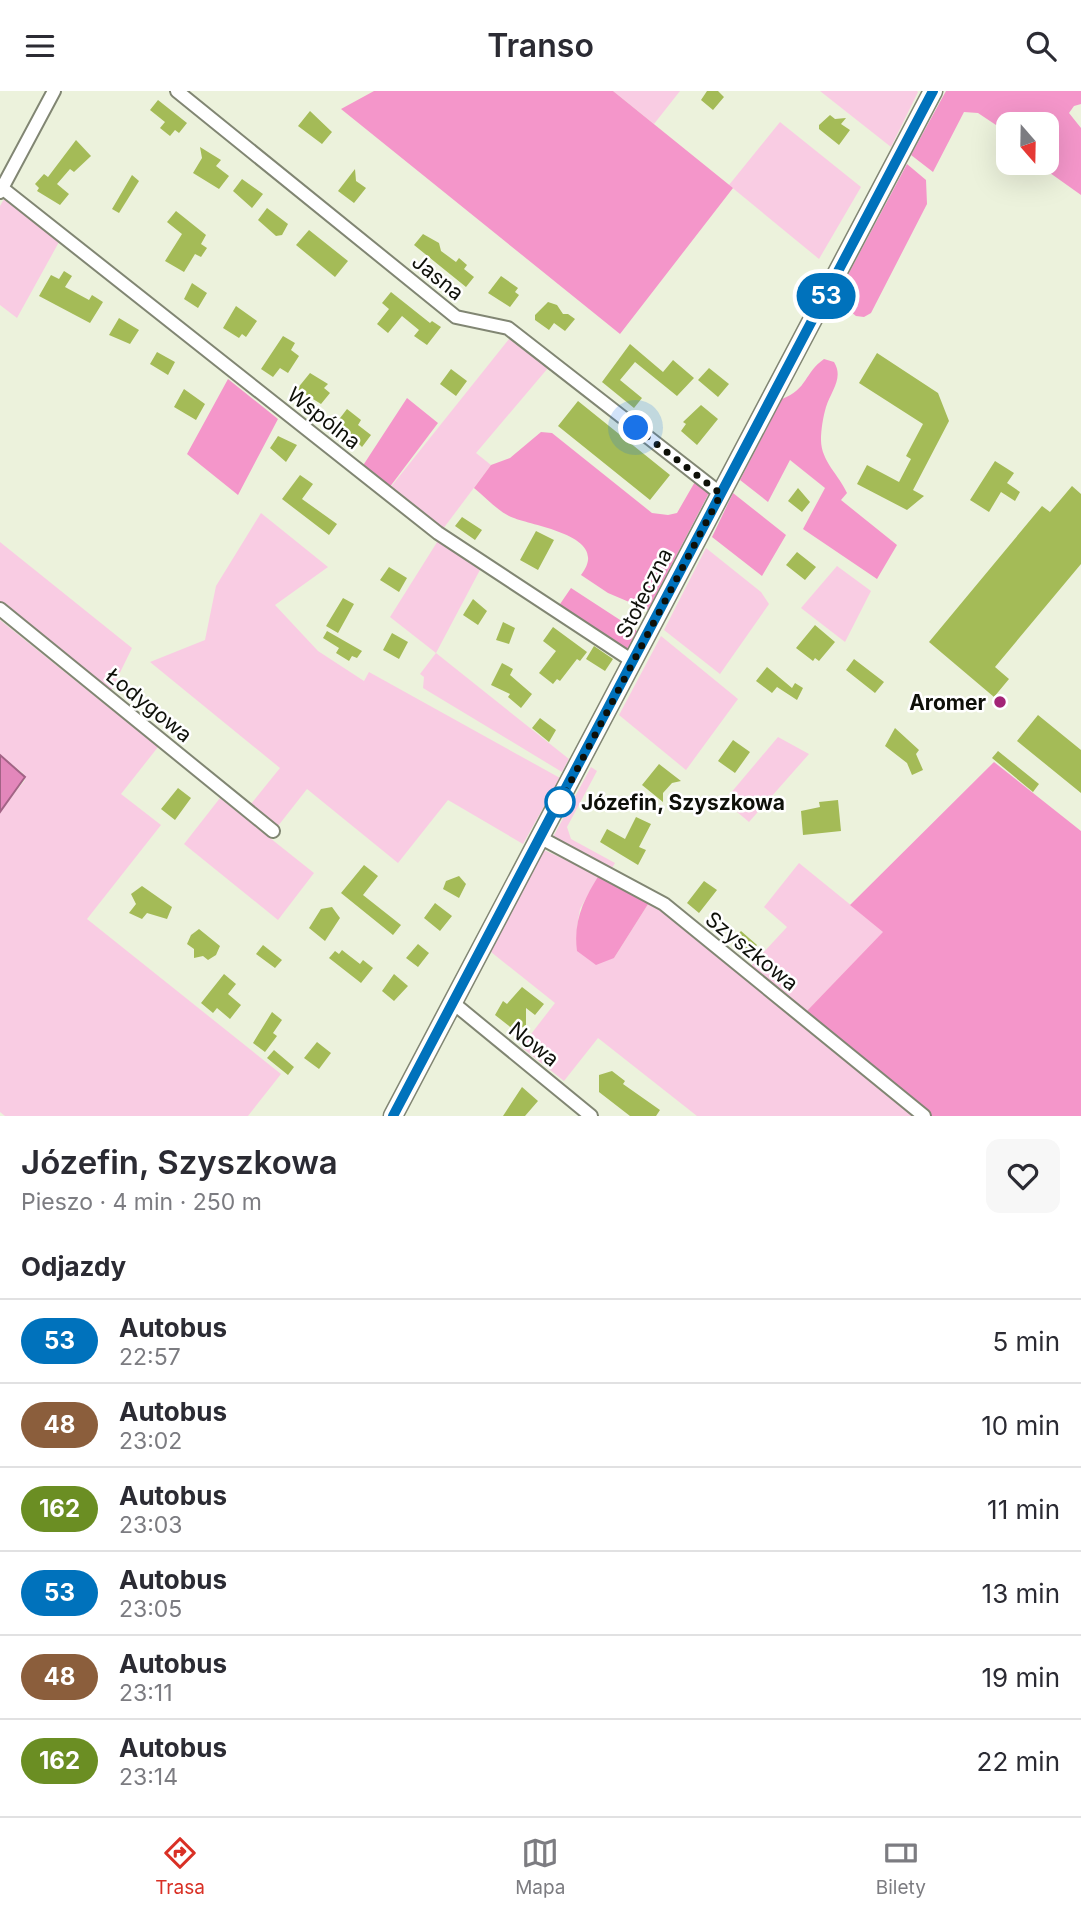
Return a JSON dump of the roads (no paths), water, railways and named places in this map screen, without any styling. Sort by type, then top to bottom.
[{"type":"street","points":[[1,190],[54,91]]},
{"type":"street","name":"Jasna","points":[[177,91],[456,317],[508,328],[721,494]]},
{"type":"street","name":"Stołeczna","points":[[393,1116],[933,91]]},
{"type":"street","name":"Wspólna","points":[[1,190],[438,533],[634,662]]},
{"type":"street","name":"Łodygowa","points":[[0,609],[273,831]]},
{"type":"street","name":"Szyszkowa","points":[[541,838],[664,904],[924,1116]]},
{"type":"street","name":"Nowa","points":[[452,1002],[591,1116]]},
{"type":"place","name":"Aromer","points":[[1000,702]]},
{"type":"place","name":"Józefin, Szyszkowa","points":[[560,802]]}]
